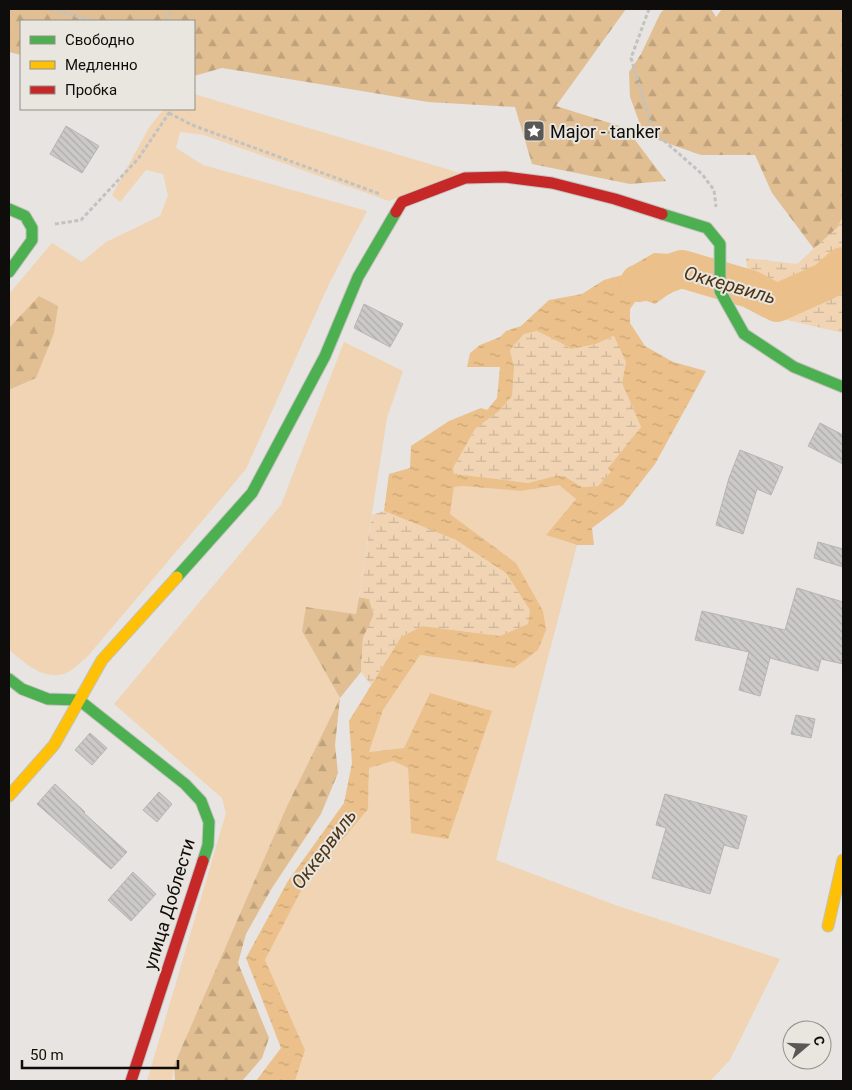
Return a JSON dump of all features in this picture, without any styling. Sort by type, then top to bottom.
[{"type":"street","points":[[9,796],[54,745],[102,660],[252,493],[325,356],[358,277],[402,202],[465,178],[505,177],[552,183],[615,199],[707,228],[720,244],[720,291],[744,334],[794,367],[843,388]]},
{"type":"street","points":[[9,209],[25,216],[32,228],[32,240],[9,272]]},
{"type":"street","points":[[9,679],[22,689],[48,698],[79,700]]},
{"type":"street","name":"улица Доблести","points":[[79,700],[185,784],[201,801],[209,822],[208,845],[131,1081]]},
{"type":"street","points":[[828,926],[843,860]]},
{"type":"path","points":[[50,9],[91,20]]},
{"type":"path","points":[[649,9],[631,58],[654,131],[702,174],[714,190],[716,208]]},
{"type":"path","points":[[32,228],[80,220],[138,159],[169,111],[201,128],[402,202]]},
{"type":"green space","points":[[9,9],[626,9],[556,106],[626,128],[666,181],[630,184],[532,164],[515,107],[428,102],[222,68],[195,76],[195,20],[20,20],[20,55],[9,52]]},
{"type":"green space","points":[[664,9],[711,9],[716,17],[722,9],[843,9],[843,216],[838,227],[814,249],[772,193],[755,155],[701,155],[644,135],[630,97],[629,72],[641,54]]},
{"type":"green space","points":[[195,94],[460,173],[389,201],[204,135],[180,132],[176,148],[203,165],[367,211],[328,286],[246,469],[87,657],[68,672],[52,675],[29,666],[9,650],[9,390],[36,378],[9,328],[9,294],[52,243],[82,262],[106,242],[160,216],[168,195],[163,174],[146,170],[120,202],[112,195],[150,126],[163,110],[195,110]]},
{"type":"green space","points":[[843,216],[843,333],[778,318],[750,293],[746,258],[797,264],[838,227]]},
{"type":"green space","points":[[39,296],[58,306],[54,333],[36,378],[9,390],[9,328]]},
{"type":"green space","points":[[537,331],[571,349],[596,344],[615,336],[626,362],[622,383],[641,427],[608,468],[612,472],[598,486],[582,487],[564,476],[555,476],[528,483],[454,475],[453,468],[475,429],[499,411],[514,367],[510,350],[524,334]]},
{"type":"green space","points":[[344,342],[403,371],[387,418],[356,614],[307,607],[302,630],[340,698],[287,806],[174,1065],[172,1081],[147,1081],[226,813],[222,798],[114,704],[281,505]]},
{"type":"green space","points":[[559,485],[576,499],[546,535],[577,545],[496,860],[615,905],[780,959],[730,1060],[710,1081],[295,1081],[305,1050],[265,960],[303,887],[368,809],[369,768],[393,761],[408,768],[411,833],[430,693],[404,748],[369,752],[383,710],[420,655],[514,668],[516,563],[450,514],[454,487],[521,491]]},
{"type":"green space","points":[[384,511],[456,540],[506,573],[530,610],[528,624],[500,636],[422,626],[401,637],[371,685],[361,672],[363,638],[374,614],[369,599],[359,597],[372,515]]},
{"type":"green space","points":[[359,597],[369,599],[374,615],[363,638],[361,672],[340,698],[302,631],[306,607],[356,614]]},
{"type":"green space","points":[[340,698],[335,745],[338,773],[321,814],[272,888],[246,934],[238,963],[269,1038],[262,1058],[242,1081],[175,1081],[174,1065],[287,806]]},
{"type":"water","points":[[654,253],[689,255],[688,284],[655,304],[638,298],[630,309],[630,323],[645,346],[673,362],[706,371],[655,464],[623,505],[592,528],[594,545],[577,545],[546,535],[576,499],[559,485],[521,491],[454,487],[450,514],[516,563],[543,611],[546,630],[538,650],[514,668],[420,655],[383,710],[369,752],[404,748],[430,693],[492,711],[448,839],[411,833],[408,768],[393,761],[369,768],[368,809],[303,887],[265,960],[305,1050],[295,1081],[256,1081],[281,1048],[246,958],[288,881],[344,803],[352,763],[349,721],[401,637],[422,626],[500,636],[528,624],[530,610],[506,573],[456,540],[384,511],[389,474],[410,468],[411,446],[449,421],[481,408],[487,410],[497,398],[500,367],[467,367],[470,353],[480,345],[500,337],[506,331],[521,326],[549,300],[582,294],[604,280],[626,274],[635,264]],"holes":[[[537,331],[571,349],[596,344],[614,336],[626,362],[622,383],[641,427],[608,468],[611,472],[598,486],[582,487],[564,476],[555,476],[528,483],[454,474],[453,468],[475,429],[499,411],[512,396],[514,367],[510,350],[524,334]]]},
{"type":"building","points":[[66,126],[99,146],[82,173],[50,154]]},
{"type":"building","points":[[364,304],[403,324],[390,347],[354,328]]},
{"type":"building","points":[[820,423],[843,435],[843,464],[808,446]]},
{"type":"building","points":[[740,450],[783,467],[771,495],[757,489],[743,534],[716,525],[729,478]]},
{"type":"building","points":[[818,542],[843,549],[843,567],[814,558]]},
{"type":"building","points":[[797,588],[843,602],[843,664],[821,659],[818,671],[770,658],[760,696],[739,690],[749,652],[695,640],[702,611],[785,630]]},
{"type":"building","points":[[796,715],[815,719],[811,738],[791,734]]},
{"type":"building","points":[[90,733],[107,748],[92,765],[75,750]]},
{"type":"building","points":[[55,784],[127,852],[111,869],[37,804]]},
{"type":"building","points":[[159,792],[172,804],[157,822],[143,810]]},
{"type":"building","points":[[665,794],[747,816],[738,849],[724,845],[710,894],[652,878],[666,828],[656,825]]},
{"type":"building","points":[[133,872],[156,894],[131,921],[108,900]]},
{"type":"waterway","name":"Оккервиль","points":[[639,283],[682,269],[750,289],[777,303],[826,281],[843,266]]},
{"type":"traffic: fast","points":[[9,209],[25,216],[32,228],[32,240],[9,272]]},
{"type":"traffic: fast","points":[[177,577],[252,493],[325,356],[358,277],[396,212]]},
{"type":"traffic: fast","points":[[662,214],[707,228],[720,244],[720,291],[744,334],[794,367],[843,387]]},
{"type":"traffic: fast","points":[[9,679],[22,689],[48,699],[79,700],[185,784],[201,801],[209,822],[208,845],[203,861]]},
{"type":"traffic: slow","points":[[9,796],[54,745],[102,660],[177,577]]},
{"type":"traffic: slow","points":[[828,926],[843,860]]},
{"type":"traffic: jam","points":[[396,212],[402,202],[465,178],[505,177],[552,183],[615,199],[662,214]]},
{"type":"traffic: jam","points":[[131,1081],[203,861]]},
{"type":"place","name":"Major - tanker","points":[[534,131]]}]
